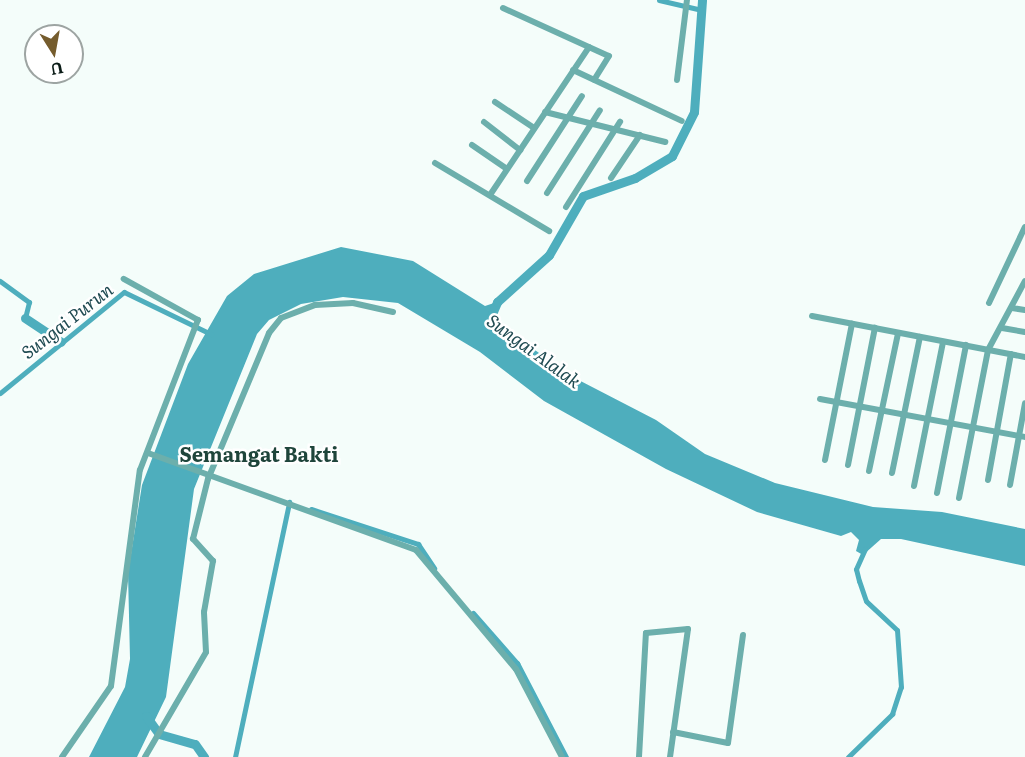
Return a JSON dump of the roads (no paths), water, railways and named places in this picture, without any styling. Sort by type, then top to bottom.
[{"type":"street","points":[[677,80],[687,0]]},
{"type":"street","points":[[503,8],[609,56],[594,80]]},
{"type":"street","points":[[489,195],[589,47]]},
{"type":"street","points":[[573,70],[682,121]]},
{"type":"street","points":[[528,181],[582,96]]},
{"type":"street","points":[[495,102],[534,128]]},
{"type":"street","points":[[547,193],[600,110]]},
{"type":"street","points":[[545,112],[665,142]]},
{"type":"street","points":[[484,122],[520,150]]},
{"type":"street","points":[[566,207],[620,122]]},
{"type":"street","points":[[611,178],[640,135]]},
{"type":"street","points":[[471,145],[507,169]]},
{"type":"street","points":[[435,164],[549,231]]},
{"type":"street","points":[[989,303],[1025,227]]},
{"type":"street","points":[[62,757],[106,699],[113,678],[124,563],[142,466],[197,321],[124,279]]},
{"type":"street","points":[[959,498],[988,350],[1024,285]]},
{"type":"street","points":[[145,757],[165,729],[206,652],[204,612],[213,557],[193,539],[205,478],[277,322],[315,305],[387,310]]},
{"type":"street","points":[[1012,308],[1025,310]]},
{"type":"street","points":[[812,316],[1025,357]]},
{"type":"street","points":[[825,460],[852,324]]},
{"type":"street","points":[[848,465],[875,328]]},
{"type":"street","points":[[1002,328],[1025,332]]},
{"type":"street","points":[[869,471],[898,333]]},
{"type":"street","points":[[892,473],[920,337]]},
{"type":"street","points":[[914,486],[943,342]]},
{"type":"street","points":[[937,493],[966,345]]},
{"type":"street","points":[[988,480],[1011,354]]},
{"type":"street","points":[[820,399],[1022,437]]},
{"type":"street","points":[[1010,485],[1022,437],[1025,404]]},
{"type":"street","points":[[148,455],[205,478],[416,550],[516,669],[562,757]]},
{"type":"street","points":[[639,757],[646,633],[688,629],[670,757]]},
{"type":"street","points":[[673,732],[728,743],[743,635]]},
{"type":"water","name":"Sungai Alalak","points":[[341,247],[413,261],[485,306],[497,302],[495,313],[507,329],[567,374],[656,420],[705,454],[775,483],[873,507],[942,512],[1025,529],[1025,566],[901,539],[881,539],[863,555],[856,551],[859,540],[851,532],[841,536],[757,512],[666,469],[544,401],[480,352],[398,303],[343,297],[301,304],[269,320],[257,334],[194,489],[166,697],[137,757],[89,757],[125,687],[130,659],[128,573],[142,485],[188,364],[227,296],[254,274]]},
{"type":"waterway","points":[[659,0],[702,10]]},
{"type":"waterway","name":"Sungai Alalak","points":[[489,321],[497,302],[549,255],[583,196],[635,178],[672,156],[694,112],[702,0]]},
{"type":"waterway","points":[[0,281],[29,302],[25,318]]},
{"type":"waterway","name":"Sungai Purun","points":[[0,393],[124,292],[211,334]]},
{"type":"waterway","points":[[25,318],[61,342]]},
{"type":"waterway","points":[[235,757],[289,502]]},
{"type":"waterway","points":[[311,509],[418,544],[434,568]]},
{"type":"waterway","points":[[848,757],[892,714],[901,687],[897,630],[866,601],[859,581],[856,569],[865,549]]},
{"type":"waterway","points":[[473,613],[517,663],[566,757]]},
{"type":"waterway","points":[[146,716],[159,734],[195,744],[204,757]]},
{"type":"district","name":"Semangat Bakti","points":[[259,453]]}]
